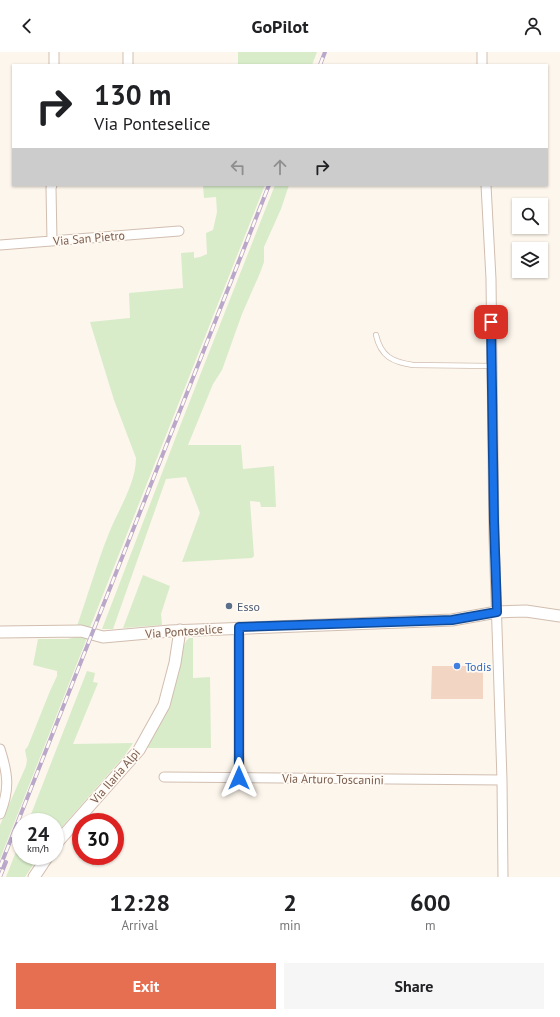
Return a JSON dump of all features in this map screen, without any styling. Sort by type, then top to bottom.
[{"type":"street","points":[[54,52],[54,64]]},
{"type":"street","points":[[128,52],[128,64]]},
{"type":"street","points":[[482,52],[482,64]]},
{"type":"street","points":[[52,186],[52,241]]},
{"type":"street","points":[[486,186],[491,279],[503,877]]},
{"type":"street","name":"Via San Pietro","points":[[0,246],[178,230]]},
{"type":"street","name":"Via Ponteselice","points":[[0,632],[81,631],[103,637],[180,630],[239,627],[452,620],[497,612],[526,611],[560,616]]},
{"type":"street","points":[[239,627],[239,778]]},
{"type":"street","name":"Via Ilaria Alpi","points":[[64,836],[139,750],[164,705],[175,663],[180,630]]},
{"type":"street","points":[[0,749],[8,780],[6,797],[0,814]]},
{"type":"street","name":"Via Arturo Toscanini","points":[[164,777],[502,780]]},
{"type":"street","points":[[34,877],[42,865]]},
{"type":"lane","points":[[376,335],[377,341],[384,354],[390,359],[402,363],[413,365],[492,366]]},
{"type":"green space","points":[[238,52],[317,52],[312,64],[238,64]]},
{"type":"green space","points":[[203,186],[265,186],[89,630],[77,626],[105,544],[130,487],[136,458],[114,400],[90,322],[130,318],[129,293],[183,288],[181,253],[194,252],[194,258],[207,254],[206,233],[213,230],[217,212],[216,197],[204,198]]},
{"type":"green space","points":[[275,186],[289,186],[281,209],[264,247],[264,262],[260,273],[242,314],[222,370],[213,384],[188,445],[241,445],[243,469],[274,466],[276,507],[261,507],[260,502],[250,501],[254,556],[252,558],[182,562],[200,513],[186,477],[166,479],[113,629],[102,629]]},
{"type":"green space","points":[[143,575],[170,586],[161,614],[162,625],[123,628]]},
{"type":"green space","points":[[75,637],[87,638],[18,813],[12,813],[12,829],[0,859],[0,825],[26,766],[27,760],[25,750],[57,676],[57,671],[33,665],[38,639],[68,639]]},
{"type":"green space","points":[[189,638],[193,638],[193,678],[210,677],[211,748],[146,748],[162,719],[170,699],[180,668],[184,644]]},
{"type":"green space","points":[[87,671],[95,673],[93,682],[98,683],[73,744],[133,743],[125,755],[74,813],[72,813],[72,816],[64,825],[64,813],[32,813]]},
{"type":"green space","points":[[12,862],[12,865],[33,865],[25,877],[6,877]]},
{"type":"building","points":[[432,666],[483,666],[483,699],[431,699]]},
{"type":"railway","points":[[320,64],[325,52]]},
{"type":"railway","points":[[0,867],[269,186]]},
{"type":"railway","points":[[0,877],[6,862]]},
{"type":"place","name":"Esso","points":[[229,606]]},
{"type":"place","name":"Todis","points":[[457,666]]},
{"type":"route","points":[[239,778],[239,627],[452,620],[497,612],[491,322]]}]
